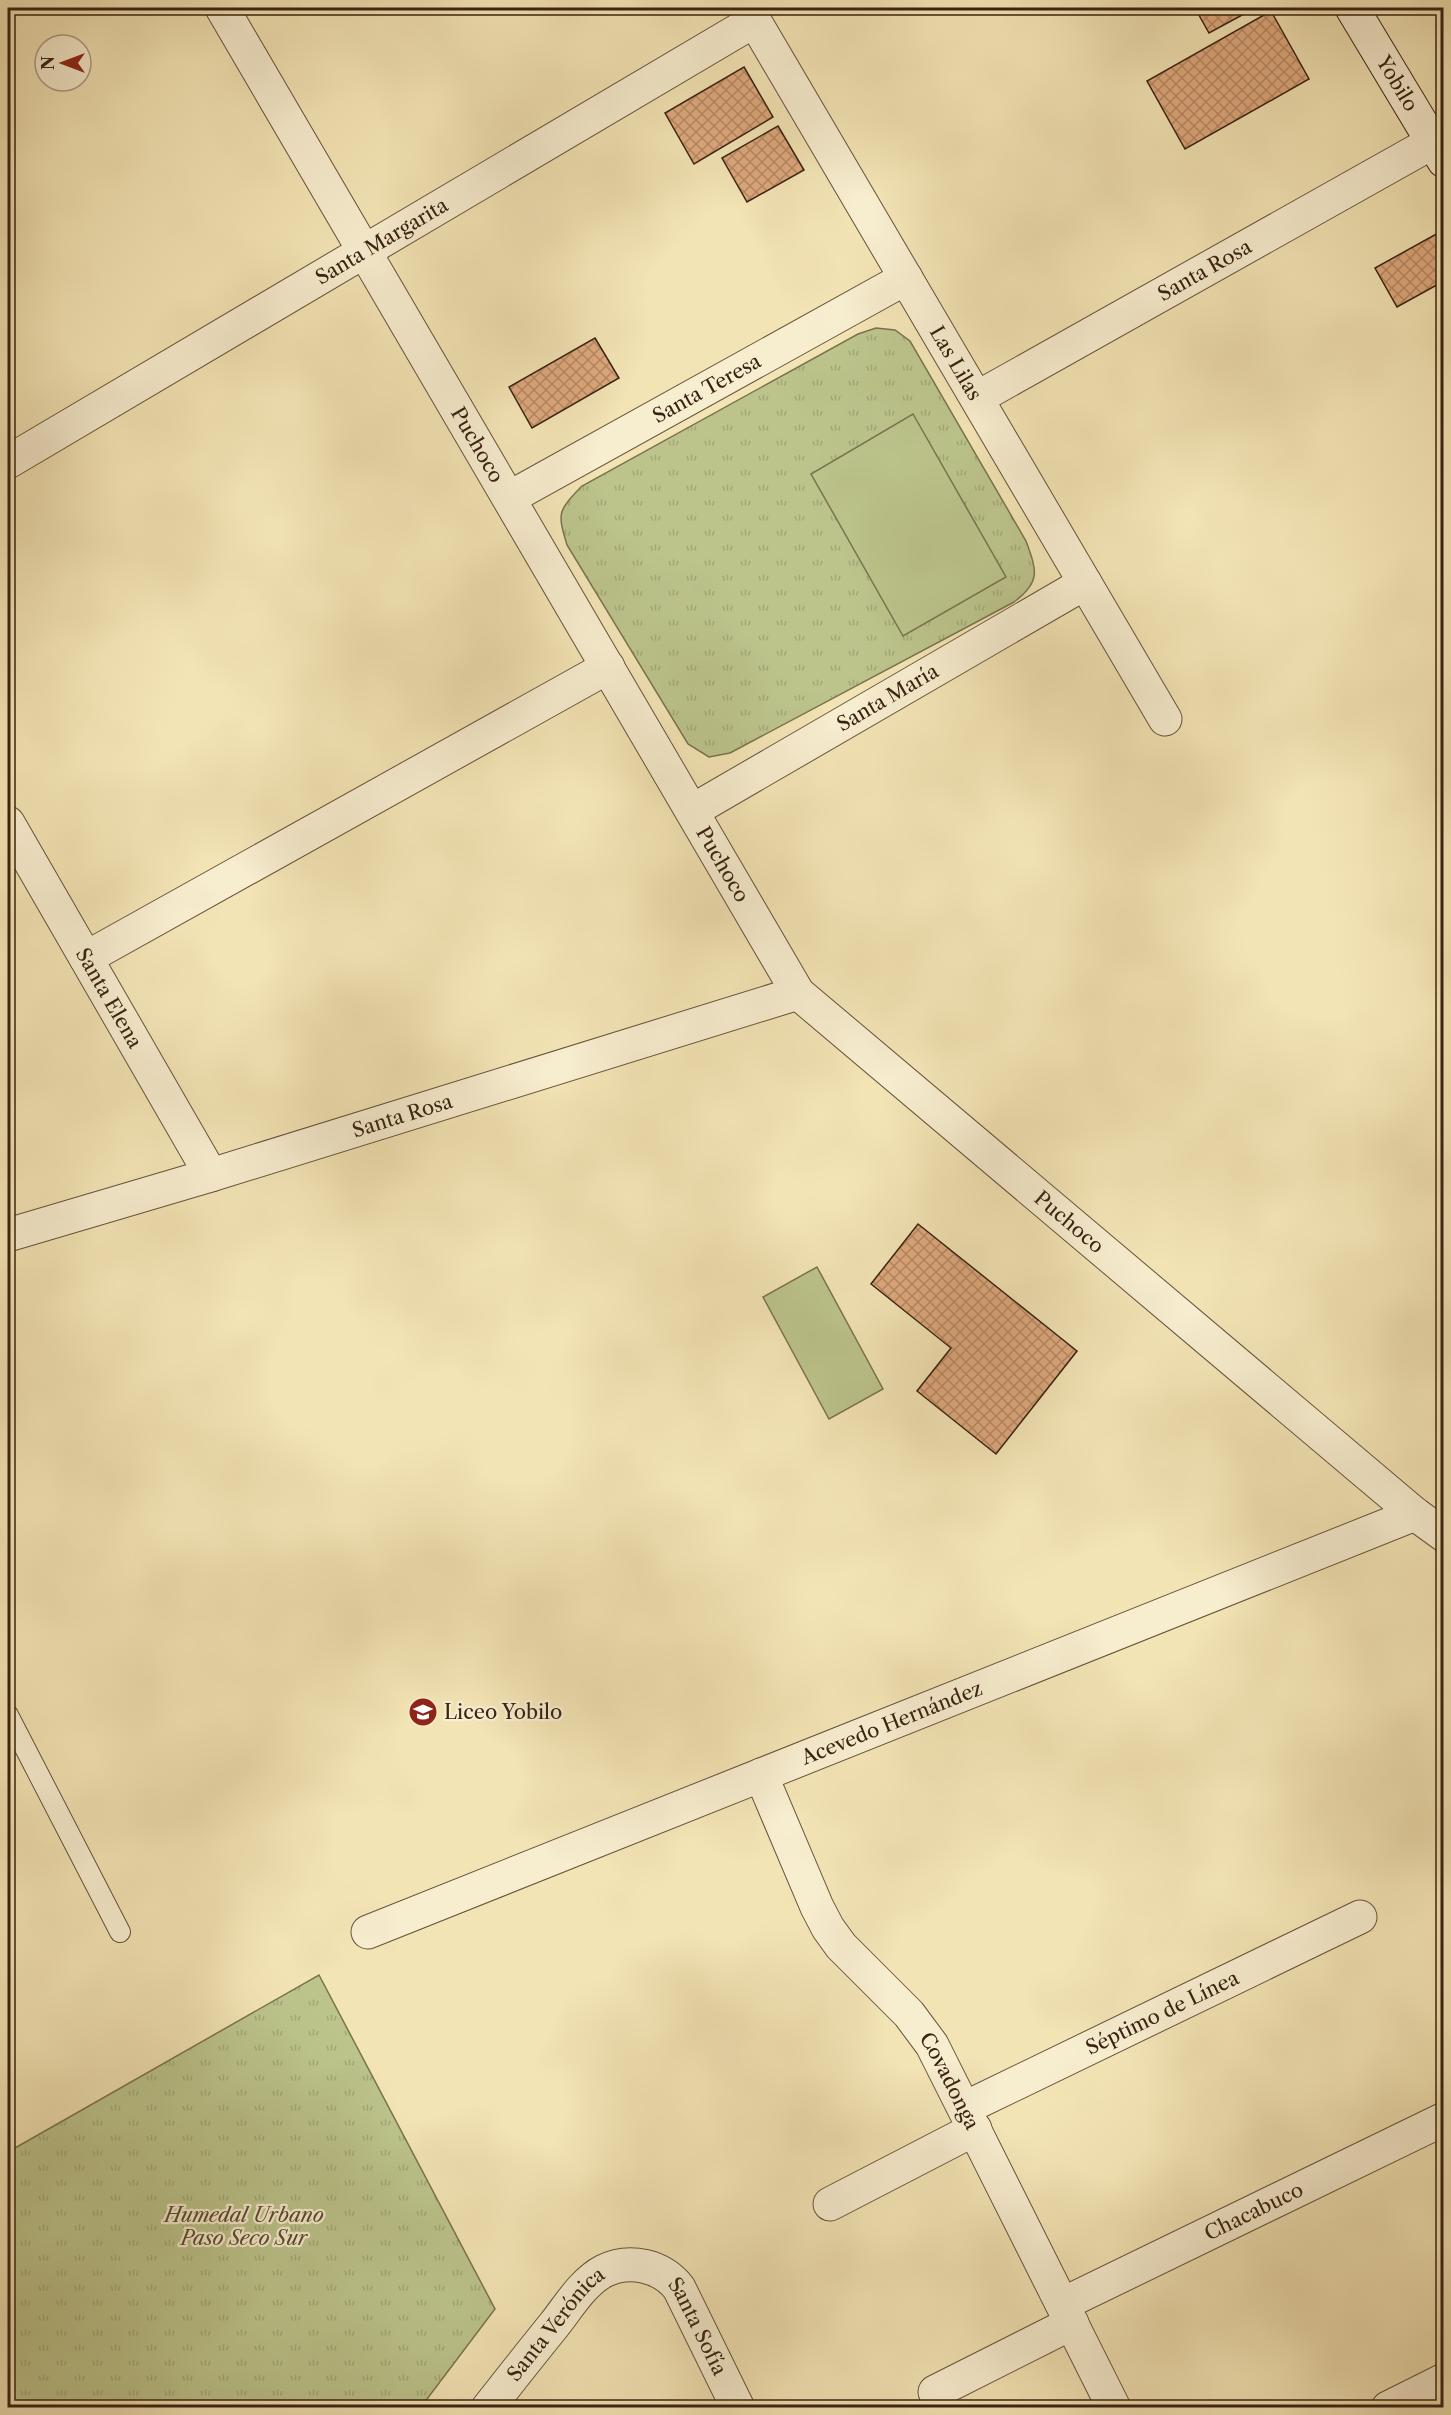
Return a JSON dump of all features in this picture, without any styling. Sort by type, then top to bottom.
[{"type":"street","name":"Puchoco","points":[[222,8],[798,993],[1415,1514],[1443,1535]]},
{"type":"street","name":"Yobilo","points":[[1352,8],[1438,151]]},
{"type":"street","name":"Santa Margarita","points":[[8,462],[364,251],[751,14]]},
{"type":"street","name":"Las Lilas","points":[[751,14],[1165,719]]},
{"type":"street","name":"Santa Rosa","points":[[976,398],[1438,151]]},
{"type":"street","name":"Santa Teresa","points":[[509,498],[906,278]]},
{"type":"street","name":"Santa María","points":[[692,811],[1085,583]]},
{"type":"street","points":[[86,958],[608,667]]},
{"type":"street","name":"Santa Elena","points":[[8,823],[212,1175]]},
{"type":"street","name":"Santa Rosa","points":[[8,1235],[212,1175],[798,993]]},
{"type":"street","name":"Acevedo Hernández","points":[[368,1932],[1415,1514]]},
{"type":"street","name":"Covadonga","points":[[761,1775],[828,1928],[841,1946],[920,2028],[932,2045],[1114,2408]]},
{"type":"street","name":"Séptimo de Línea","points":[[830,2204],[970,2119],[1360,1917]]},
{"type":"street","name":"Chacabuco","points":[[935,2392],[1067,2313],[1443,2119]]},
{"type":"street","name":"Santa Verónica","points":[[488,2408],[594,2278],[606,2270],[622,2266],[640,2266]]},
{"type":"street","name":"Santa Sofía","points":[[640,2266],[652,2267],[663,2272],[679,2288],[738,2408]]},
{"type":"street","points":[[1389,2408],[1443,2380]]},
{"type":"lane","points":[[8,1715],[120,1932]]},
{"type":"green space","points":[[876,328],[895,330],[910,341],[1026,541],[1033,560],[1033,582],[1014,602],[730,753],[709,757],[688,744],[567,545],[562,525],[562,512],[568,501],[582,486],[858,334]]},
{"type":"green space","points":[[913,414],[1006,577],[903,636],[811,474]]},
{"type":"green space","points":[[817,1267],[883,1389],[829,1419],[763,1297]]},
{"type":"green space","name":"Humedal Urbano Paso Seco Sur","points":[[319,1975],[495,2309],[421,2407],[8,2407],[8,2152]]},
{"type":"building","points":[[1195,8],[1255,8],[1209,33]]},
{"type":"building","points":[[1271,11],[1309,79],[1185,149],[1147,81]]},
{"type":"building","points":[[744,67],[773,117],[694,164],[665,113]]},
{"type":"building","points":[[778,126],[804,170],[747,202],[722,158]]},
{"type":"building","points":[[1440,232],[1444,238],[1444,281],[1397,307],[1375,268]]},
{"type":"building","points":[[595,338],[619,378],[532,428],[509,387]]},
{"type":"building","points":[[918,1224],[1077,1351],[996,1454],[917,1391],[951,1348],[871,1284]]},
{"type":"place","name":"Liceo Yobilo","points":[[423,1712]]}]
